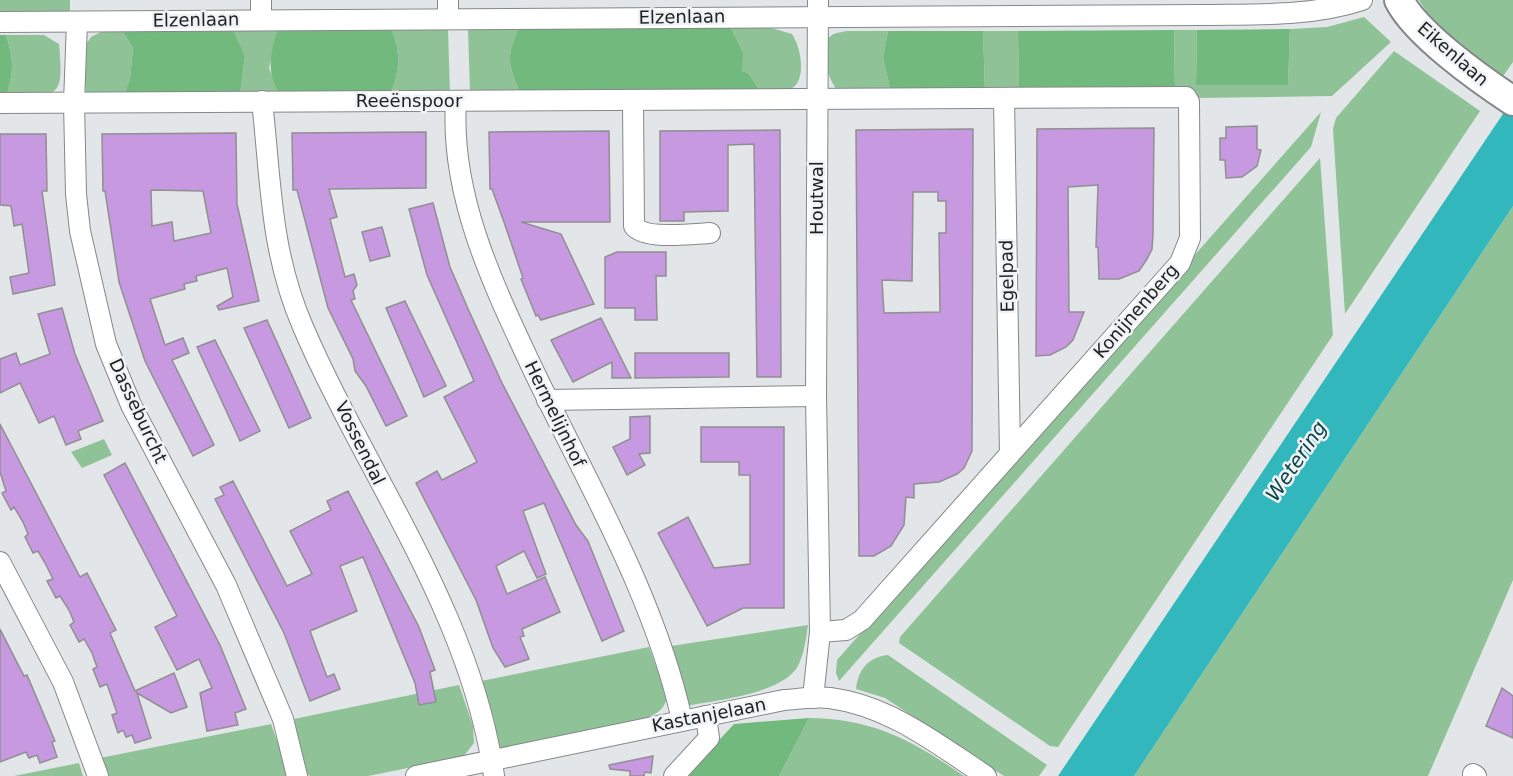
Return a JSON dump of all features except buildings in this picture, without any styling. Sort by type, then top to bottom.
[{"type":"street","name":"Elzenlaan","points":[[0,22],[77,22],[261,9],[1192,7],[1296,13],[1332,9],[1362,0]]},
{"type":"street","name":"Eikenlaan","points":[[1399,0],[1403,9],[1429,36],[1502,94]]},
{"type":"street","name":"Houtwal","points":[[813,698],[820,632],[816,396],[818,8]]},
{"type":"street","name":"Dasseburcht","points":[[77,22],[74,103],[80,231],[106,344],[131,405],[226,585],[284,719],[297,776]]},
{"type":"street","name":"Konijnenberg","points":[[818,101],[1186,97],[1189,102],[1190,238],[1180,262],[862,620],[846,630],[820,632]]},
{"type":"street","name":"Egelpad","points":[[1004,98],[1010,453]]},
{"type":"street","points":[[633,100],[634,226],[638,230],[651,234],[710,233]]},
{"type":"street","name":"Vossendal","points":[[262,101],[270,196],[280,262],[302,327],[380,486],[418,551],[472,681],[493,768]]},
{"type":"street","name":"Reeënspoor","points":[[0,103],[818,101]]},
{"type":"street","name":"Hermelijnhof","points":[[456,102],[455,128],[460,175],[495,289],[628,563],[652,621],[675,690],[682,720]]},
{"type":"street","points":[[547,400],[816,396]]},
{"type":"street","points":[[0,562],[63,682],[98,776]]},
{"type":"street","name":"Kastanjelaan","points":[[416,776],[493,768],[682,720],[784,700],[813,698],[829,698],[872,707],[906,723],[986,776]]},
{"type":"street","points":[[674,776],[709,738],[706,716]]},
{"type":"green space","points":[[0,0],[70,0],[70,15],[0,14]]},
{"type":"green space","points":[[1419,0],[1513,0],[1513,62],[1501,79],[1445,34]]},
{"type":"green space","points":[[1364,17],[1391,42],[1332,96],[1195,98],[1195,92],[1175,92],[1174,30],[1197,30],[1196,85],[1288,85],[1290,29],[1327,27]]},
{"type":"green space","points":[[730,27],[768,27],[792,34],[798,47],[801,64],[799,80],[795,86],[783,92],[761,92],[748,73],[742,71]]},
{"type":"green space","points":[[730,27],[743,53],[742,71],[748,73],[761,92],[520,93],[511,68],[510,54],[518,29]]},
{"type":"green space","points":[[448,29],[450,93],[390,94],[396,78],[398,62],[392,30]]},
{"type":"green space","points":[[468,29],[518,29],[510,61],[520,93],[470,93]]},
{"type":"green space","points":[[1290,29],[1288,85],[1196,85],[1197,30]]},
{"type":"green space","points":[[392,30],[398,62],[396,78],[390,94],[280,94],[271,71],[277,31]]},
{"type":"green space","points":[[1174,30],[1175,92],[1019,92],[1018,31]]},
{"type":"green space","points":[[234,31],[277,31],[269,68],[280,94],[240,94],[245,56]]},
{"type":"green space","points":[[234,31],[245,56],[240,94],[124,95],[130,79],[133,48],[123,32]]},
{"type":"green space","points":[[846,31],[888,31],[883,58],[891,92],[838,92],[827,71],[824,47],[832,35]]},
{"type":"green space","points":[[888,31],[983,31],[985,92],[891,92],[883,58]]},
{"type":"green space","points":[[983,31],[1018,31],[1019,92],[985,92]]},
{"type":"green space","points":[[101,32],[123,32],[133,48],[130,79],[124,95],[91,95],[86,92],[81,51],[91,37]]},
{"type":"green space","points":[[0,35],[6,35],[12,59],[12,72],[6,97],[0,96]]},
{"type":"green space","points":[[6,35],[44,35],[59,44],[60,76],[54,91],[37,96],[6,97],[12,66]]},
{"type":"green space","points":[[1394,51],[1480,111],[1345,314],[1333,129],[1336,118]]},
{"type":"green space","points":[[1321,112],[1311,147],[839,681],[836,673],[837,660]]},
{"type":"green space","points":[[1320,158],[1333,335],[1058,747],[1050,746],[899,643],[900,637]]},
{"type":"green space","points":[[1513,206],[1513,580],[1428,776],[1134,776]]},
{"type":"green space","points":[[104,439],[112,455],[82,468],[71,452]]},
{"type":"green space","points":[[808,625],[800,661],[790,676],[748,694],[687,706],[671,646]]},
{"type":"green space","points":[[649,647],[667,696],[662,709],[655,714],[643,720],[500,749],[497,745],[494,719],[481,681]]},
{"type":"green space","points":[[888,655],[1047,765],[1039,776],[1004,776],[885,698],[856,689],[859,676],[865,666],[875,658]]},
{"type":"green space","points":[[459,685],[473,726],[474,743],[463,757],[368,776],[310,776],[307,774],[289,720]]},
{"type":"green space","points":[[809,718],[832,719],[873,727],[909,742],[964,776],[779,776]]},
{"type":"green space","points":[[809,718],[779,776],[686,776],[734,724]]},
{"type":"green space","points":[[271,724],[284,760],[286,776],[105,776],[100,758]]},
{"type":"green space","points":[[79,763],[83,776],[14,776]]},
{"type":"water","name":"Wetering","points":[[1513,99],[1513,206],[1134,776],[1058,776]]}]
